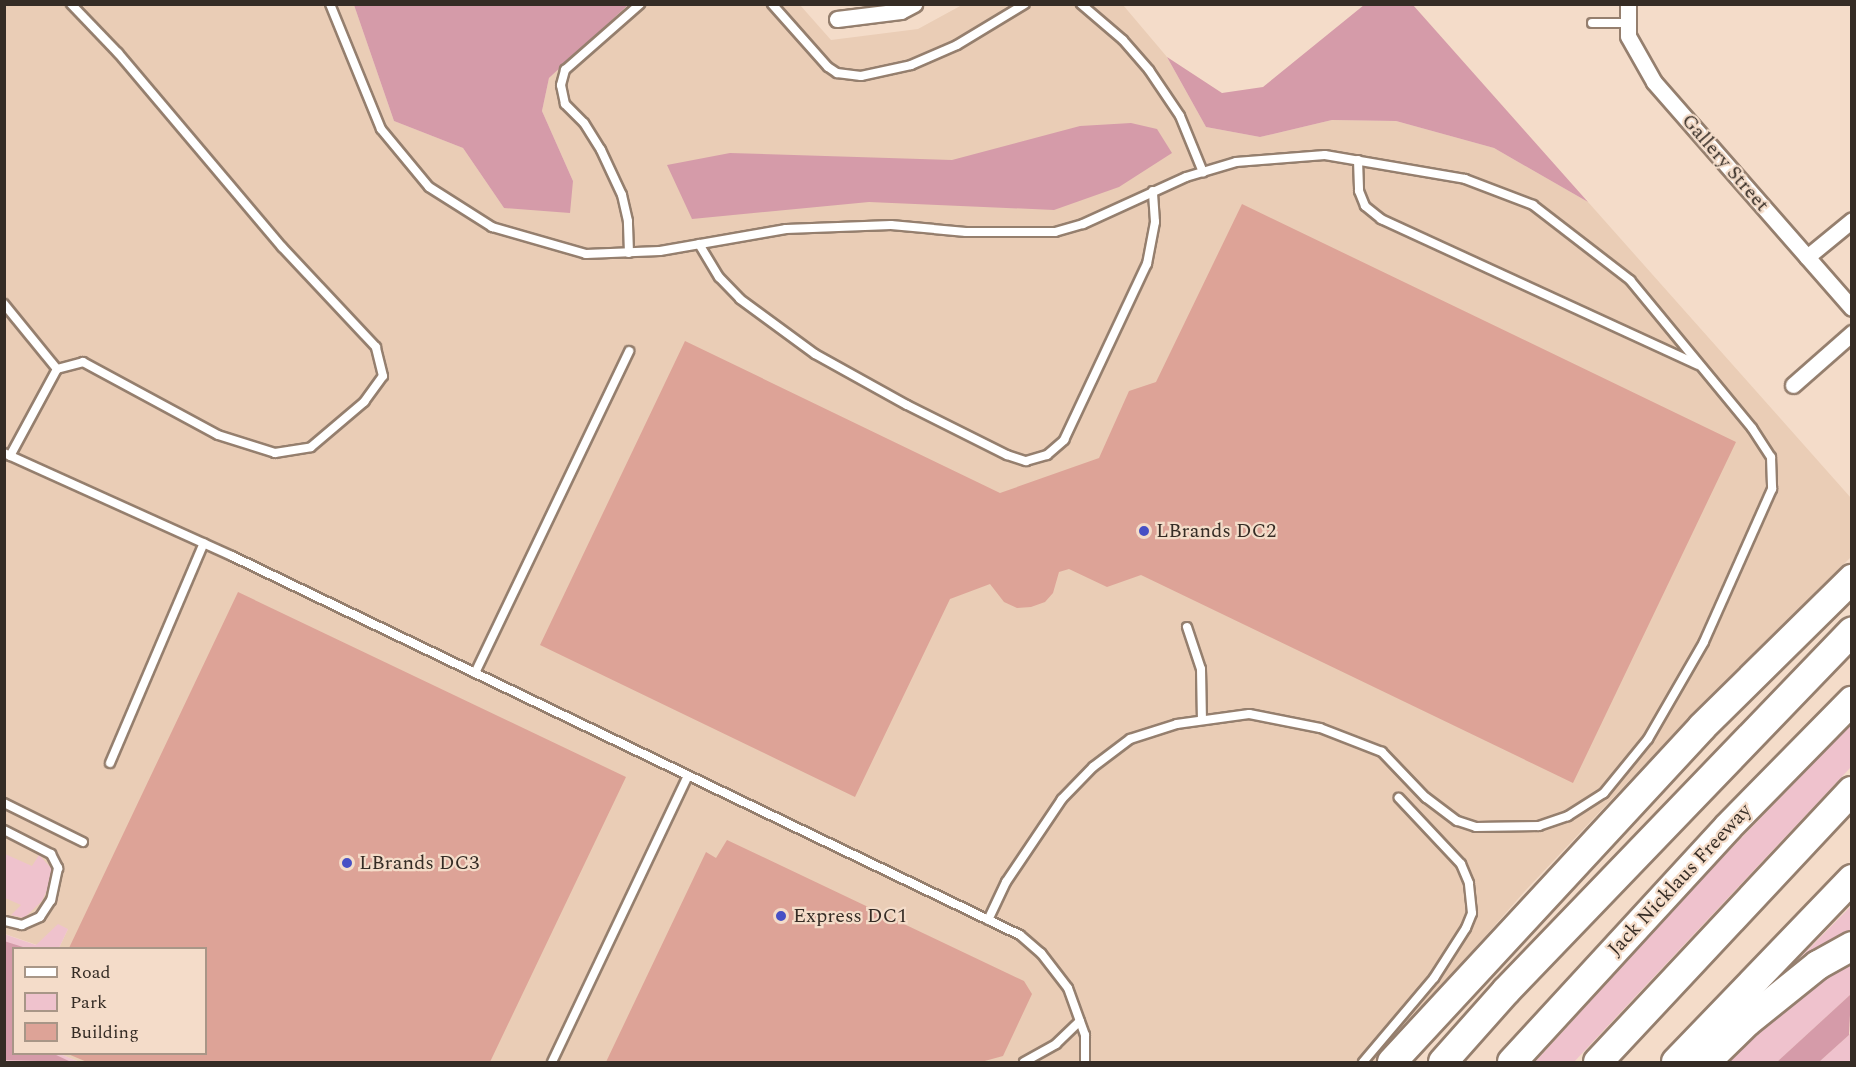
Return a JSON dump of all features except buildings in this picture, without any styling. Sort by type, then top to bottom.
[{"type":"highway","points":[[1392,1062],[1702,727],[1851,579]]},
{"type":"highway","points":[[1443,1062],[1530,965],[1851,631]]},
{"type":"highway","name":"Jack Nicklaus Freeway","points":[[1512,1062],[1728,827],[1851,701]]},
{"type":"highway","points":[[1598,1062],[1851,791]]},
{"type":"highway","points":[[1676,1062],[1851,879]]},
{"type":"highway","points":[[1706,1062],[1747,1022],[1818,965],[1851,946]]},
{"type":"street","points":[[837,19],[901,11],[914,4]]},
{"type":"street","name":"Gallery Street","points":[[1628,4],[1628,36],[1654,82],[1851,308]]},
{"type":"street","points":[[1808,257],[1851,220]]},
{"type":"street","points":[[1793,385],[1851,333]]},
{"type":"lane","points":[[71,4],[118,53],[282,247],[376,347],[383,376],[364,402],[311,447],[274,453],[218,435],[83,362],[57,369],[7,454],[204,543],[1020,935],[1041,953],[1068,988],[1085,1035],[1085,1062]]},
{"type":"lane","points":[[330,4],[381,129],[429,187],[492,227],[586,254],[629,253],[786,229],[879,225],[966,232],[1055,232],[1083,224],[1153,191],[1203,172],[1247,161],[1325,155],[1466,179],[1533,205],[1630,280],[1702,367],[1771,457],[1772,489],[1704,642],[1648,739],[1604,794],[1568,816],[1539,826],[1476,827],[1457,821],[1426,798],[1382,752],[1320,728],[1249,714],[1177,724],[1130,739],[1093,767],[1062,799],[1006,882],[988,920]]},
{"type":"lane","points":[[629,253],[628,220],[622,195],[596,141],[565,104],[561,85],[565,70],[640,4]]},
{"type":"lane","points":[[772,4],[828,67],[837,73],[861,76],[911,65],[957,45],[1025,4]]},
{"type":"lane","points":[[1081,4],[1124,40],[1149,70],[1180,116],[1203,172]]},
{"type":"lane","points":[[1592,23],[1628,23]]},
{"type":"lane","points":[[1358,160],[1359,191],[1365,206],[1381,219],[1702,367]]},
{"type":"lane","points":[[699,244],[719,277],[740,299],[815,354],[907,405],[1007,455],[1026,460],[1047,455],[1064,440],[1148,264],[1155,222],[1153,191]]},
{"type":"lane","points":[[4,304],[57,369]]},
{"type":"lane","points":[[476,674],[629,351]]},
{"type":"lane","points":[[110,763],[204,543]]},
{"type":"lane","points":[[1187,627],[1201,669],[1202,720]]},
{"type":"lane","points":[[552,1062],[688,776]]},
{"type":"lane","points":[[1362,1062],[1434,978],[1466,928],[1472,914],[1469,883],[1461,864],[1399,798]]},
{"type":"lane","points":[[4,803],[83,842]]},
{"type":"lane","points":[[4,830],[51,854],[58,868],[51,900],[40,917],[22,925],[4,921]]},
{"type":"lane","points":[[1024,1062],[1056,1044],[1080,1021]]},
{"type":"shaded area","points":[[4,5],[354,5],[394,121],[463,148],[504,208],[573,181],[542,111],[549,78],[628,5],[800,5],[831,40],[918,29],[962,5],[1123,5],[1167,57],[1206,127],[1260,137],[1332,120],[1396,121],[1494,148],[1588,202],[1851,498],[1851,557],[1696,710],[1525,891],[1375,1062],[80,1062],[62,1055],[207,1055],[207,947],[59,947],[68,929],[37,945],[5,934]]},
{"type":"shaded area","points":[[354,5],[628,5],[549,78],[542,111],[573,181],[570,213],[504,208],[463,148],[394,121]]},
{"type":"shaded area","points":[[1364,5],[1413,5],[1588,202],[1494,148],[1396,121],[1332,120],[1260,137],[1206,127],[1167,57],[1222,93],[1263,87]]},
{"type":"shaded area","points":[[1131,123],[1157,129],[1172,153],[1119,187],[1054,210],[869,202],[692,219],[667,165],[730,153],[952,160],[1080,126]]},
{"type":"shaded area","points":[[4,941],[23,947],[12,947],[12,1055],[56,1055],[71,1062],[5,1060]]},
{"type":"shaded area","points":[[1851,994],[1849,1035],[1819,1062],[1777,1062]]},
{"type":"green space","points":[[1851,724],[1851,767],[1574,1062],[1535,1062],[1700,881]]},
{"type":"green space","points":[[5,854],[32,866],[39,855],[52,869],[53,877],[42,901],[24,918],[11,915],[21,905],[5,898]]},
{"type":"green space","points":[[1851,906],[1851,931],[1800,967],[1796,962]]},
{"type":"green space","points":[[58,924],[68,929],[59,947],[12,947],[12,1055],[62,1055],[80,1062],[5,1062],[4,934],[36,945]]},
{"type":"green space","points":[[1851,953],[1851,994],[1777,1062],[1724,1062]]},
{"type":"green space","points":[[1851,1032],[1851,1062],[1819,1062],[1849,1035]]},
{"type":"place","name":"LBrands DC2","points":[[1144,531]]},
{"type":"place","name":"LBrands DC3","points":[[347,863]]},
{"type":"place","name":"Express DC1","points":[[781,916]]}]
